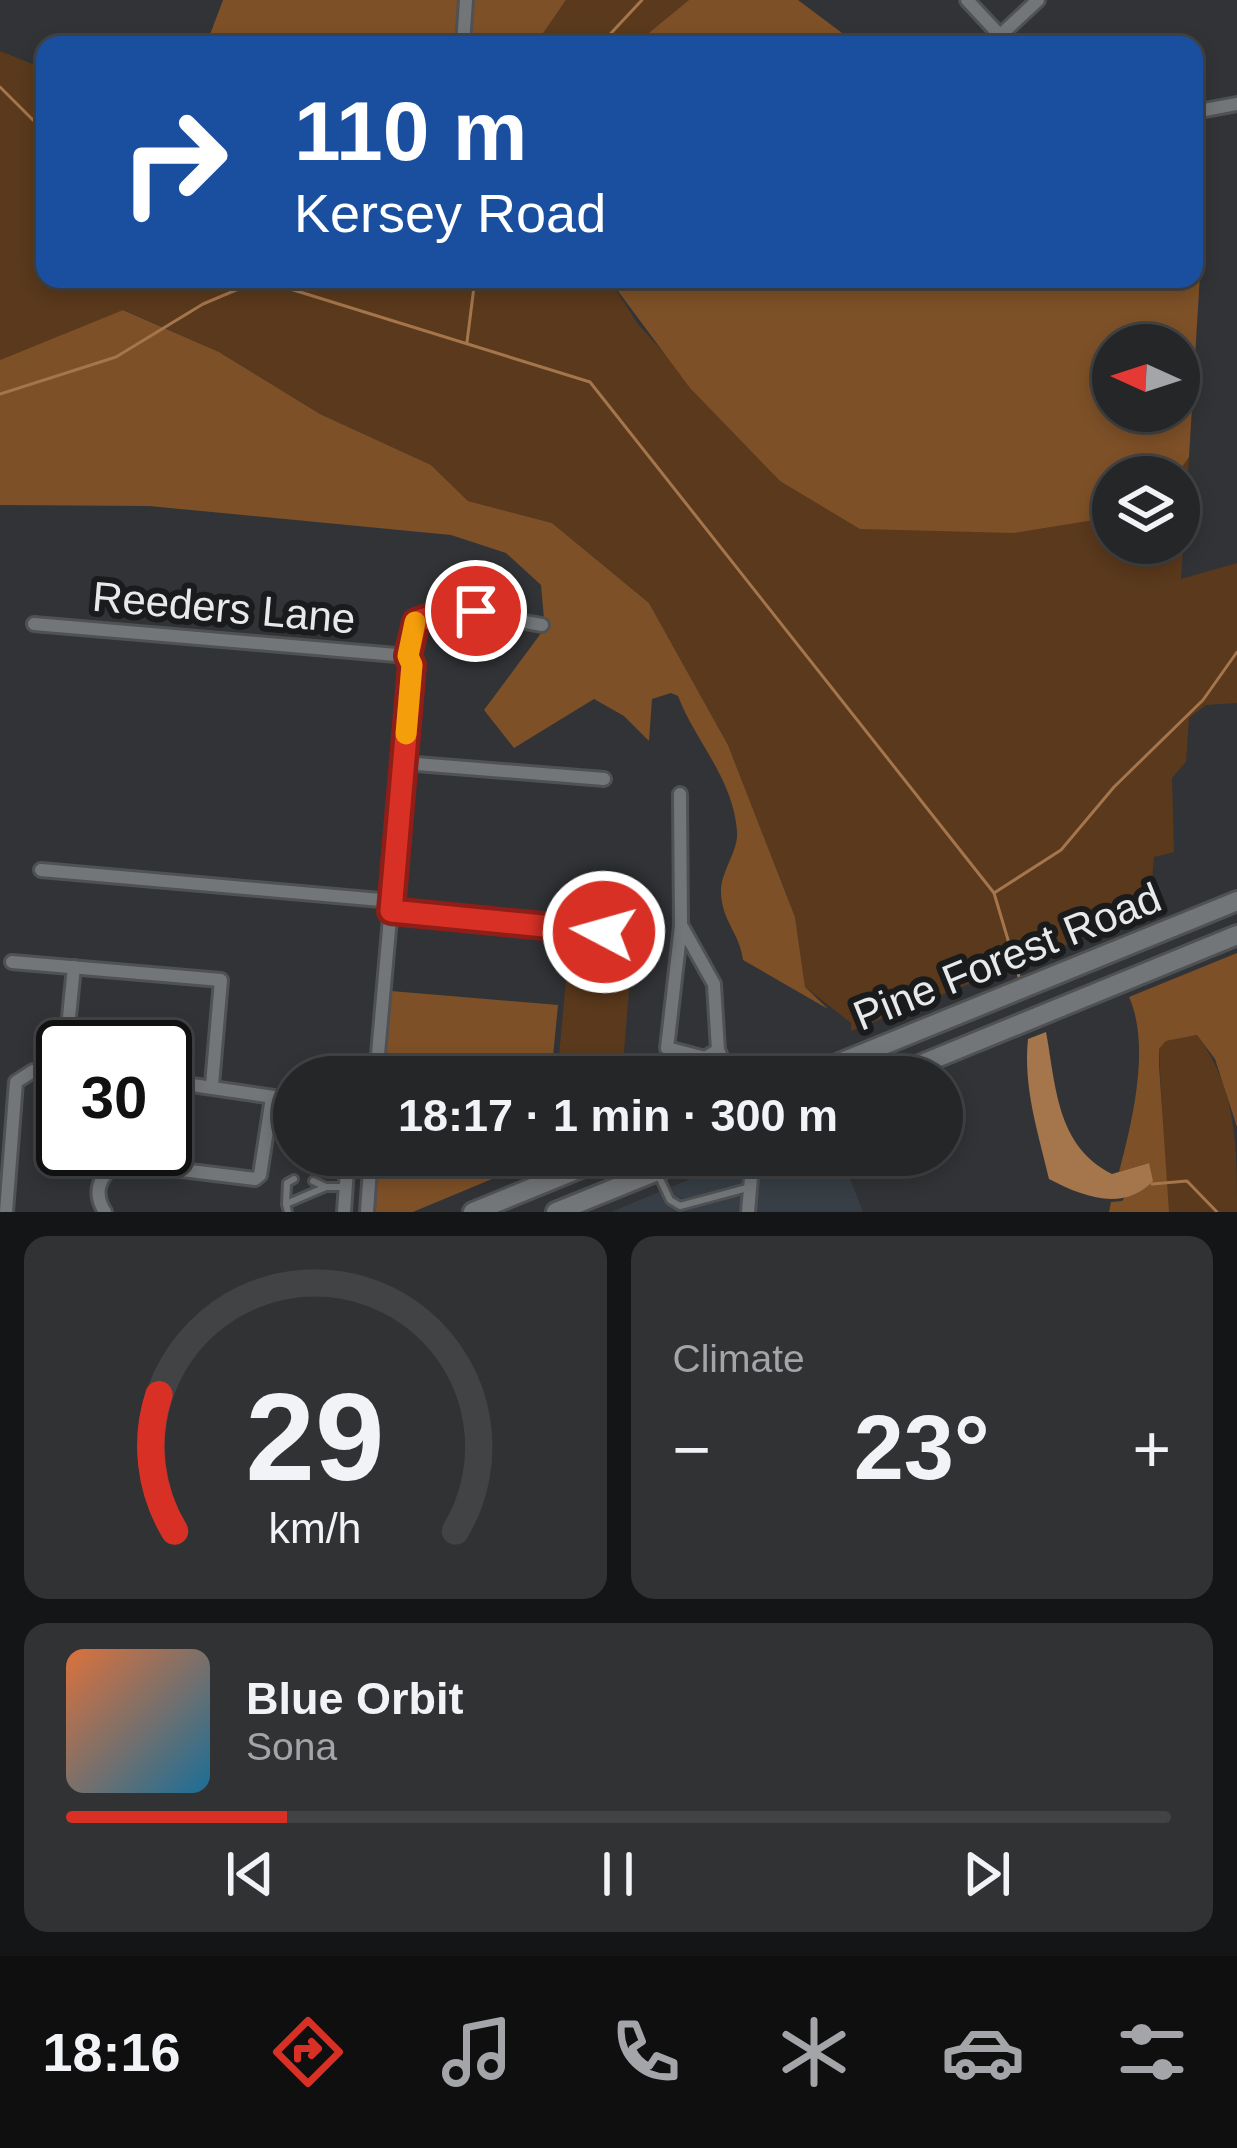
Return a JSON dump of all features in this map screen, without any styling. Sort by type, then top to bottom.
[{"type":"main road","name":"Pine Forest Road","points":[[856,1056],[1237,902]]},
{"type":"main road","name":"Pine Forest Road","points":[[942,1056],[1237,935]]},
{"type":"main road","points":[[473,1212],[561,1176]]},
{"type":"main road","points":[[565,1210],[645,1176]]},
{"type":"street","points":[[464,36],[466,0]]},
{"type":"street","points":[[967,0],[995,36]]},
{"type":"street","points":[[1005,36],[1038,0]]},
{"type":"street","points":[[1203,110],[1237,104]]},
{"type":"street","points":[[378,1056],[412,665],[408,656],[416,622],[451,609],[542,625]]},
{"type":"street","name":"Reeders Lane","points":[[34,624],[408,656]]},
{"type":"street","points":[[404,763],[604,779]]},
{"type":"street","points":[[680,794],[681,925],[667,1048],[705,1058],[718,1050]]},
{"type":"street","points":[[40,870],[604,932]]},
{"type":"street","points":[[681,925],[714,983],[721,1056]]},
{"type":"street","points":[[12,962],[220,980],[212,1085]]},
{"type":"street","points":[[69,1020],[74,968]]},
{"type":"street","points":[[7,1210],[16,1082],[36,1071]]},
{"type":"street","points":[[104,1212],[97,1192],[103,1174],[117,1162],[255,1179],[260,1175],[272,1098],[219,1093],[212,1085],[192,1083]]},
{"type":"street","points":[[344,1212],[347,1176]]},
{"type":"street","points":[[367,1212],[369,1176]]},
{"type":"street","points":[[748,1212],[751,1176]]},
{"type":"lane","points":[[659,1176],[670,1200],[680,1206],[751,1187]]},
{"type":"lane","points":[[294,1179],[287,1184],[287,1208],[326,1186]]},
{"type":"lane","points":[[314,1181],[346,1188]]},
{"type":"shaded area","points":[[223,0],[459,0],[457,36],[209,36]]},
{"type":"shaded area","points":[[473,0],[566,0],[541,36],[471,36]]},
{"type":"shaded area","points":[[566,0],[689,0],[645,36],[541,36]]},
{"type":"shaded area","points":[[689,0],[798,0],[846,36],[645,36]]},
{"type":"shaded area","points":[[0,51],[36,65],[36,288],[615,288],[638,324],[780,481],[1014,533],[1092,520],[1092,564],[1182,564],[1181,579],[1237,563],[1237,703],[1206,705],[1189,718],[1186,762],[1172,778],[1174,852],[1154,857],[1149,912],[851,1031],[851,1023],[805,987],[795,917],[728,745],[649,603],[552,523],[468,501],[431,465],[320,414],[219,352],[124,310],[0,360]]},
{"type":"shaded area","points":[[616,288],[1199,288],[1197,324],[1092,324],[1092,432],[1191,432],[1189,456],[1092,456],[1092,520],[1014,533],[860,529],[780,481],[690,388]]},
{"type":"shaded area","points":[[123,310],[219,352],[320,414],[431,465],[468,501],[552,523],[649,603],[728,745],[795,917],[805,987],[828,1009],[743,960],[721,893],[737,839],[734,812],[678,696],[671,693],[652,699],[649,741],[624,716],[594,699],[514,748],[484,710],[550,621],[544,619],[541,585],[506,553],[451,535],[149,506],[0,505],[0,360]]},
{"type":"shaded area","points":[[569,948],[632,953],[624,1056],[559,1056]]},
{"type":"shaded area","points":[[1237,953],[1237,1127],[1215,1059],[1197,1035],[1166,1041],[1159,1049],[1159,1065],[1169,1212],[1109,1212],[1111,1202],[1122,1201],[1149,1163],[1119,1172],[1139,1061],[1129,997]]},
{"type":"shaded area","points":[[391,991],[558,1005],[553,1056],[385,1056]]},
{"type":"shaded area","points":[[1046,1032],[1069,1131],[1093,1162],[1112,1174],[1149,1163],[1153,1181],[1142,1191],[1103,1198],[1049,1179],[1032,1109],[1027,1057],[1028,1039]]},
{"type":"shaded area","points":[[1197,1035],[1220,1076],[1232,1119],[1237,1212],[1169,1212],[1166,1203],[1159,1049],[1166,1041]]},
{"type":"shaded area","points":[[377,1176],[499,1176],[413,1212],[374,1212]]},
{"type":"shaded area","points":[[697,1176],[744,1176],[741,1212],[611,1212]]},
{"type":"shaded area","points":[[759,1176],[849,1176],[863,1212],[756,1212]]},
{"type":"waterway","points":[[608,36],[642,0]]},
{"type":"waterway","points":[[0,87],[36,123]]},
{"type":"waterway","points":[[0,394],[116,357],[203,304],[241,288]]},
{"type":"waterway","points":[[287,288],[590,382],[994,893],[1020,980]]},
{"type":"waterway","points":[[467,342],[474,288]]},
{"type":"waterway","points":[[994,893],[1061,850],[1114,787],[1203,700],[1237,652]]},
{"type":"waterway","points":[[1152,1184],[1187,1181],[1217,1212]]},
{"type":"slow traffic","points":[[406,734],[412,665],[408,656],[415,622]]},
{"type":"route","points":[[476,611],[451,609],[416,622],[408,656],[412,665],[391,911],[604,932]]}]
